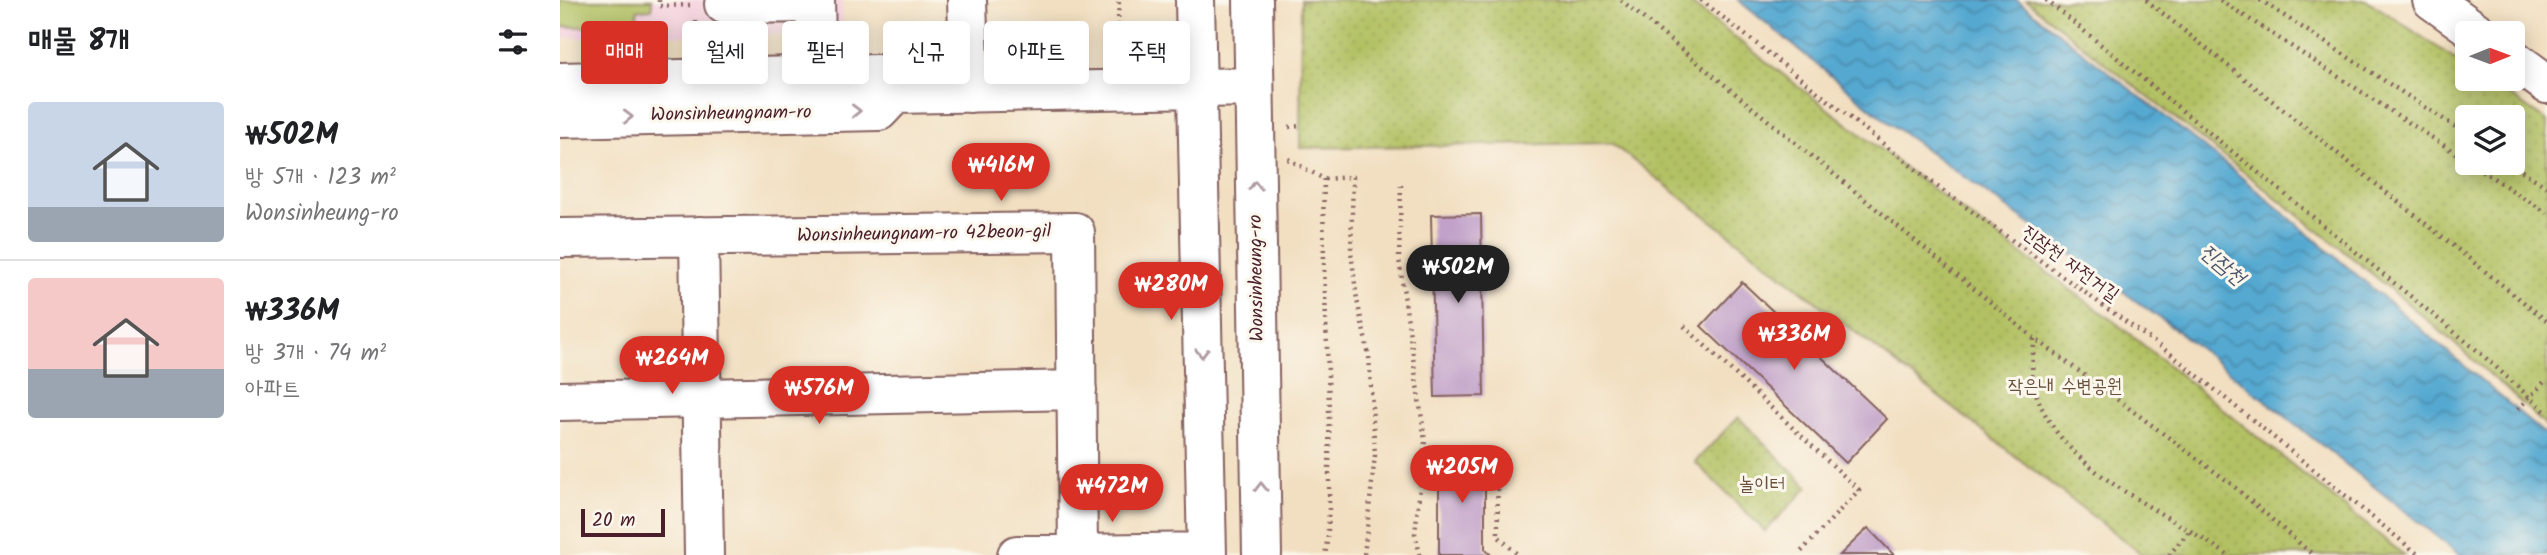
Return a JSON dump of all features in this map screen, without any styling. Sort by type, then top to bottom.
[{"type":"street","points":[[967,0],[970,93]]},
{"type":"street","points":[[1017,555],[1207,553],[1195,0]]},
{"type":"street","name":"Wonsinheung-ro","points":[[1252,0],[1262,555]]},
{"type":"street","points":[[2432,0],[2461,21]]},
{"type":"street","points":[[724,4],[815,1],[816,21]]},
{"type":"street","points":[[2525,68],[2547,84]]},
{"type":"street","name":"Wonsinheungnam-ro","points":[[560,118],[879,111],[895,94],[877,74],[869,74]]},
{"type":"street","name":"Wonsinheungnam-ro","points":[[560,82],[782,77]]},
{"type":"street","points":[[895,94],[1253,87]]},
{"type":"street","name":"Wonsinheungnam-ro 42beon-gil","points":[[560,238],[1075,232],[1078,554]]},
{"type":"street","points":[[699,236],[704,555]]},
{"type":"street","points":[[560,401],[1077,390]]},
{"type":"path","points":[[659,0],[659,6],[696,5],[696,21]]},
{"type":"path","points":[[1118,21],[1119,0]]},
{"type":"path","points":[[1620,0],[2034,338],[2230,483],[2313,555]]},
{"type":"path","name":"진잠천 자전거길","points":[[1701,0],[1938,187],[2172,355],[2420,555]]},
{"type":"path","points":[[2046,0],[2479,352],[2547,413]]},
{"type":"path","points":[[2146,0],[2547,321]]},
{"type":"path","points":[[2220,0],[2455,153]]},
{"type":"path","points":[[2260,0],[2455,127]]},
{"type":"path","points":[[1284,137],[1284,127],[1300,126]]},
{"type":"path","points":[[1285,157],[1324,179],[1353,177],[1351,251],[1357,300],[1369,356],[1375,455],[1364,555]]},
{"type":"path","points":[[2525,173],[2547,187]]},
{"type":"path","points":[[2489,175],[2547,212]]},
{"type":"path","points":[[1324,179],[1322,250],[1331,397],[1329,533],[1325,555]]},
{"type":"path","points":[[1401,185],[1399,259],[1425,441],[1415,533],[1420,555]]},
{"type":"path","points":[[1684,326],[1859,490],[1798,555]]},
{"type":"path","points":[[2034,338],[2034,384],[2050,426],[2090,467],[2152,509],[2191,529],[2227,555]]},
{"type":"path","points":[[2518,409],[2547,379]]},
{"type":"path","points":[[1497,454],[1498,536],[1518,555]]},
{"type":"path","points":[[2169,555],[2191,529]]},
{"type":"shaded area","points":[[560,0],[842,0],[843,21],[782,21],[782,34],[768,34],[768,21],[682,21],[682,36],[668,36],[668,21],[581,21],[581,38],[560,38]]},
{"type":"green space","points":[[560,0],[652,0],[652,9],[637,10],[638,21],[581,21],[581,27],[560,27]]},
{"type":"green space","name":"작은내 수변공원","points":[[1301,0],[1686,0],[1922,181],[2116,323],[2404,555],[2143,555],[1611,143],[1300,148]]},
{"type":"green space","points":[[2026,0],[2367,0],[2455,59],[2455,91],[2503,91],[2523,105],[2455,105],[2455,175],[2525,175],[2525,106],[2547,121],[2547,427],[2421,315]]},
{"type":"green space","name":"놀이터","points":[[1738,417],[1808,487],[1765,531],[1695,462]]},
{"type":"water","name":"진잠천","points":[[1738,0],[2017,0],[2233,170],[2547,436],[2547,555],[2460,555],[2179,332],[1884,119]]},
{"type":"building","points":[[1481,214],[1484,396],[1435,397],[1431,215]]},
{"type":"building","points":[[1742,282],[1887,419],[1846,463],[1701,326]]},
{"type":"building","points":[[1439,455],[1485,455],[1485,549],[1491,555],[1439,555]]},
{"type":"building","points":[[1868,528],[1894,555],[1840,555]]}]
